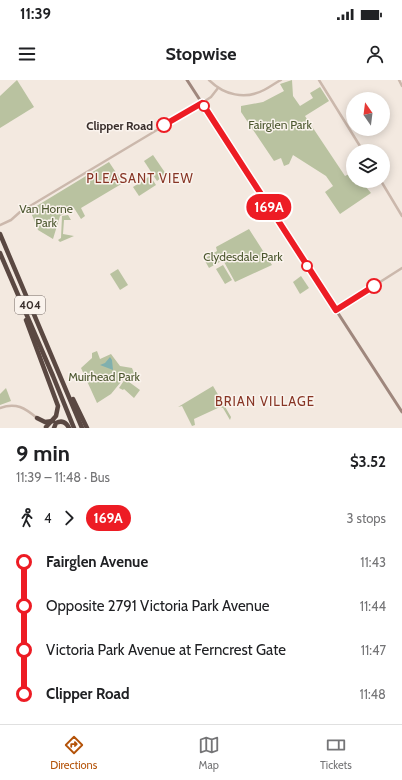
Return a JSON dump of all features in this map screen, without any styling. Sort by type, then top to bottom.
[{"type":"highway","name":"404","points":[[0,234],[60,375],[80,428]]},
{"type":"highway","name":"404","points":[[0,253],[45,357],[71,428]]},
{"type":"highway","points":[[24,309],[24,316],[33,342],[57,400],[58,411],[54,422],[54,428]]},
{"type":"highway","points":[[60,375],[87,428]]},
{"type":"highway","points":[[37,418],[45,422],[63,422],[71,428]]},
{"type":"highway","points":[[47,428],[54,422]]},
{"type":"main road","points":[[187,80],[402,412]]},
{"type":"street","points":[[209,80],[218,88],[233,94],[251,94],[265,90],[281,80]]},
{"type":"street","points":[[319,80],[359,144]]},
{"type":"street","points":[[399,80],[402,86]]},
{"type":"street","points":[[1,224],[202,103],[211,97],[218,88]]},
{"type":"street","points":[[385,188],[402,216]]},
{"type":"street","points":[[336,310],[402,268]]},
{"type":"street","points":[[0,408],[10,405],[21,406],[47,428]]},
{"type":"green space","points":[[17,80],[34,107],[0,128],[0,96]]},
{"type":"green space","name":"Fairglen Park","points":[[292,80],[293,96],[300,106],[313,98],[310,93],[320,87],[329,101],[305,116],[346,176],[346,188],[367,188],[371,193],[340,214],[325,192],[333,186],[326,176],[293,155],[289,164],[284,166],[281,158],[274,161],[241,112],[241,106],[263,102],[284,91],[280,84]]},
{"type":"green space","points":[[153,155],[166,174],[157,181],[144,161]]},
{"type":"green space","name":"Van Horne Park","points":[[109,162],[123,183],[81,208],[85,216],[81,219],[74,208],[60,216],[53,239],[38,230],[30,210]]},
{"type":"green space","points":[[150,176],[156,185],[139,196],[133,187]]},
{"type":"green space","points":[[68,215],[71,220],[64,220],[63,234],[74,236],[60,242],[58,240],[61,238],[62,216]]},
{"type":"green space","name":"Clydesdale Park","points":[[249,229],[272,265],[235,282],[223,260],[209,268],[204,259],[217,251],[216,247]]},
{"type":"green space","points":[[223,265],[232,280],[225,284],[216,269]]},
{"type":"green space","points":[[118,269],[128,285],[120,290],[110,274]]},
{"type":"green space","points":[[301,276],[309,288],[300,294],[293,282]]},
{"type":"green space","name":"Muirhead Park","points":[[97,351],[100,359],[111,354],[120,366],[132,368],[135,376],[125,377],[111,394],[97,403],[81,368],[92,358],[92,353]]},
{"type":"green space","points":[[125,379],[140,390],[134,398],[124,389],[119,388]]},
{"type":"green space","points":[[213,386],[231,417],[230,420],[223,408],[220,407],[194,419],[195,425],[192,426],[182,406],[178,407]]},
{"type":"green space","points":[[6,388],[11,401],[0,405],[0,394]]},
{"type":"water","points":[[110,357],[112,360],[113,370],[100,365],[105,363]]},
{"type":"bus line","name":"169A","points":[[164,125],[202,103],[336,310],[374,286]]},
{"type":"place","name":"Clipper Road","points":[[164,125]]},
{"type":"district","name":"PLEASANT VIEW","points":[[140,178]]},
{"type":"district","name":"BRIAN VILLAGE","points":[[265,401]]}]
